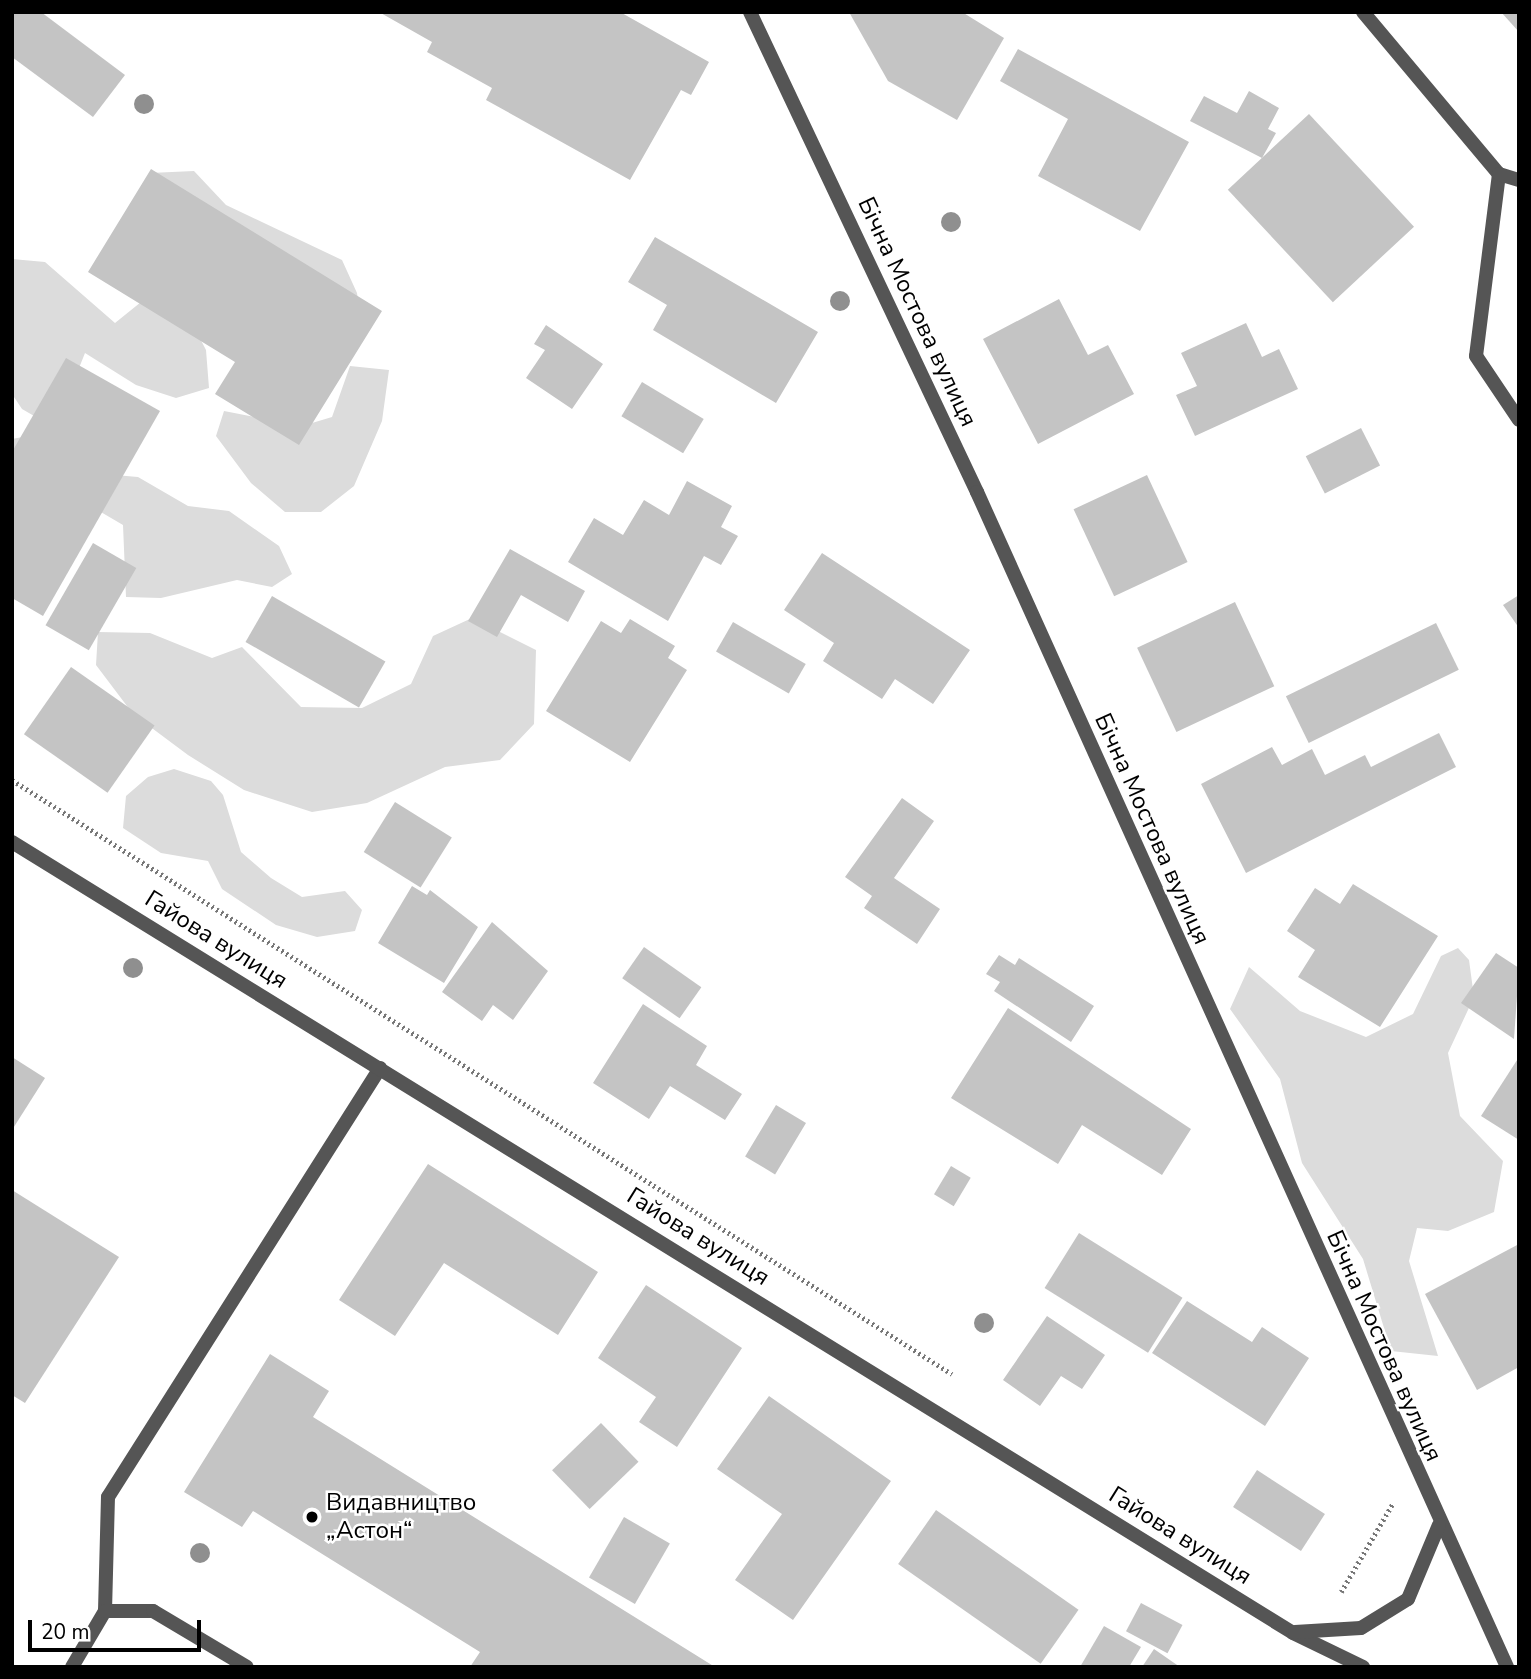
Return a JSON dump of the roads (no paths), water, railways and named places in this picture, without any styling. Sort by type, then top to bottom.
[{"type":"street","name":"Бічна Мостова вулиця","points":[[750,12],[977,492],[1439,1525],[1507,1667]]},
{"type":"street","points":[[1363,12],[1499,174],[1519,180]]},
{"type":"street","points":[[1499,174],[1476,356],[1519,420]]},
{"type":"street","name":"Гайова вулиця","points":[[12,842],[1293,1633],[1363,1667]]},
{"type":"street","points":[[72,1667],[105,1611],[108,1497],[380,1068]]},
{"type":"street","points":[[1293,1633],[1362,1628],[1408,1599],[1439,1525]]},
{"type":"street","points":[[105,1611],[153,1611],[247,1667]]},
{"type":"place","name":"Видавництво „Астон“","points":[[312,1517]]}]
